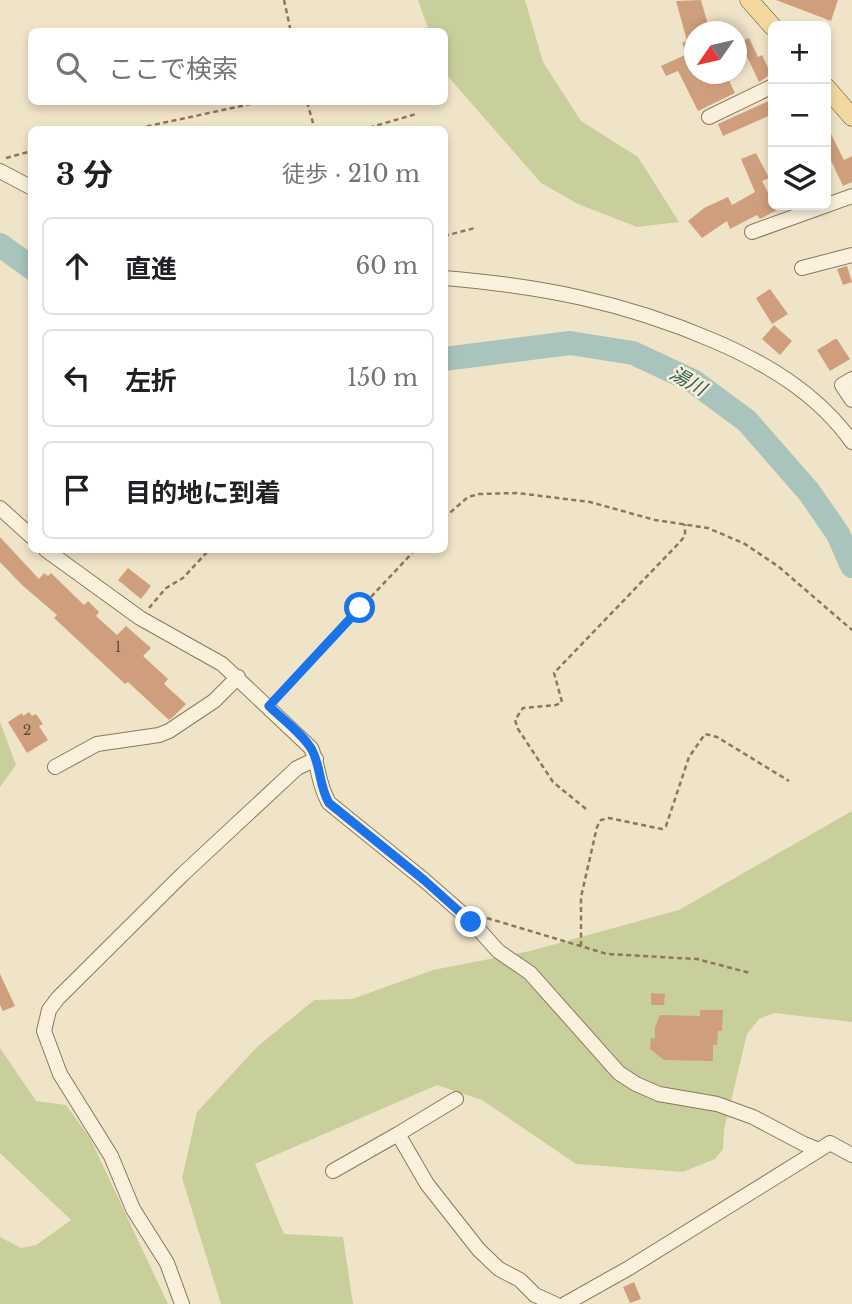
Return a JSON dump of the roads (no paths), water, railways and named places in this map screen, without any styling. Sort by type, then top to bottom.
[{"type":"main road","points":[[749,0],[768,21]]},
{"type":"main road","points":[[831,93],[852,117]]},
{"type":"street","points":[[709,117],[768,88]]},
{"type":"street","points":[[0,171],[28,186]]},
{"type":"street","points":[[752,232],[852,196]]},
{"type":"street","points":[[802,268],[852,255]]},
{"type":"street","points":[[448,278],[514,284],[587,297],[683,327],[754,358],[801,388],[852,442]]},
{"type":"street","points":[[852,379],[842,385],[852,400]]},
{"type":"street","points":[[0,508],[28,533]]},
{"type":"street","points":[[50,553],[140,618],[222,664],[238,677],[311,748],[316,759],[321,791],[329,803],[424,880],[471,922],[498,951],[530,973],[619,1073],[659,1094],[717,1104],[753,1117],[819,1150]]},
{"type":"street","points":[[55,767],[96,744],[159,735],[169,731],[214,701],[238,677]]},
{"type":"street","points":[[182,1304],[167,1263],[133,1209],[111,1156],[60,1074],[44,1031],[45,1021],[58,998],[183,874],[297,768],[316,759]]},
{"type":"street","points":[[333,1171],[456,1099]]},
{"type":"street","points":[[398,1134],[428,1184],[479,1250],[499,1269],[520,1280],[535,1295],[555,1304]]},
{"type":"street","points":[[565,1304],[629,1268],[830,1143],[852,1155]]},
{"type":"waterway","name":"湯川","points":[[0,245],[28,265]]},
{"type":"waterway","name":"湯川","points":[[448,358],[570,343],[633,353],[693,381],[747,421],[809,492],[838,534],[852,566]]}]
